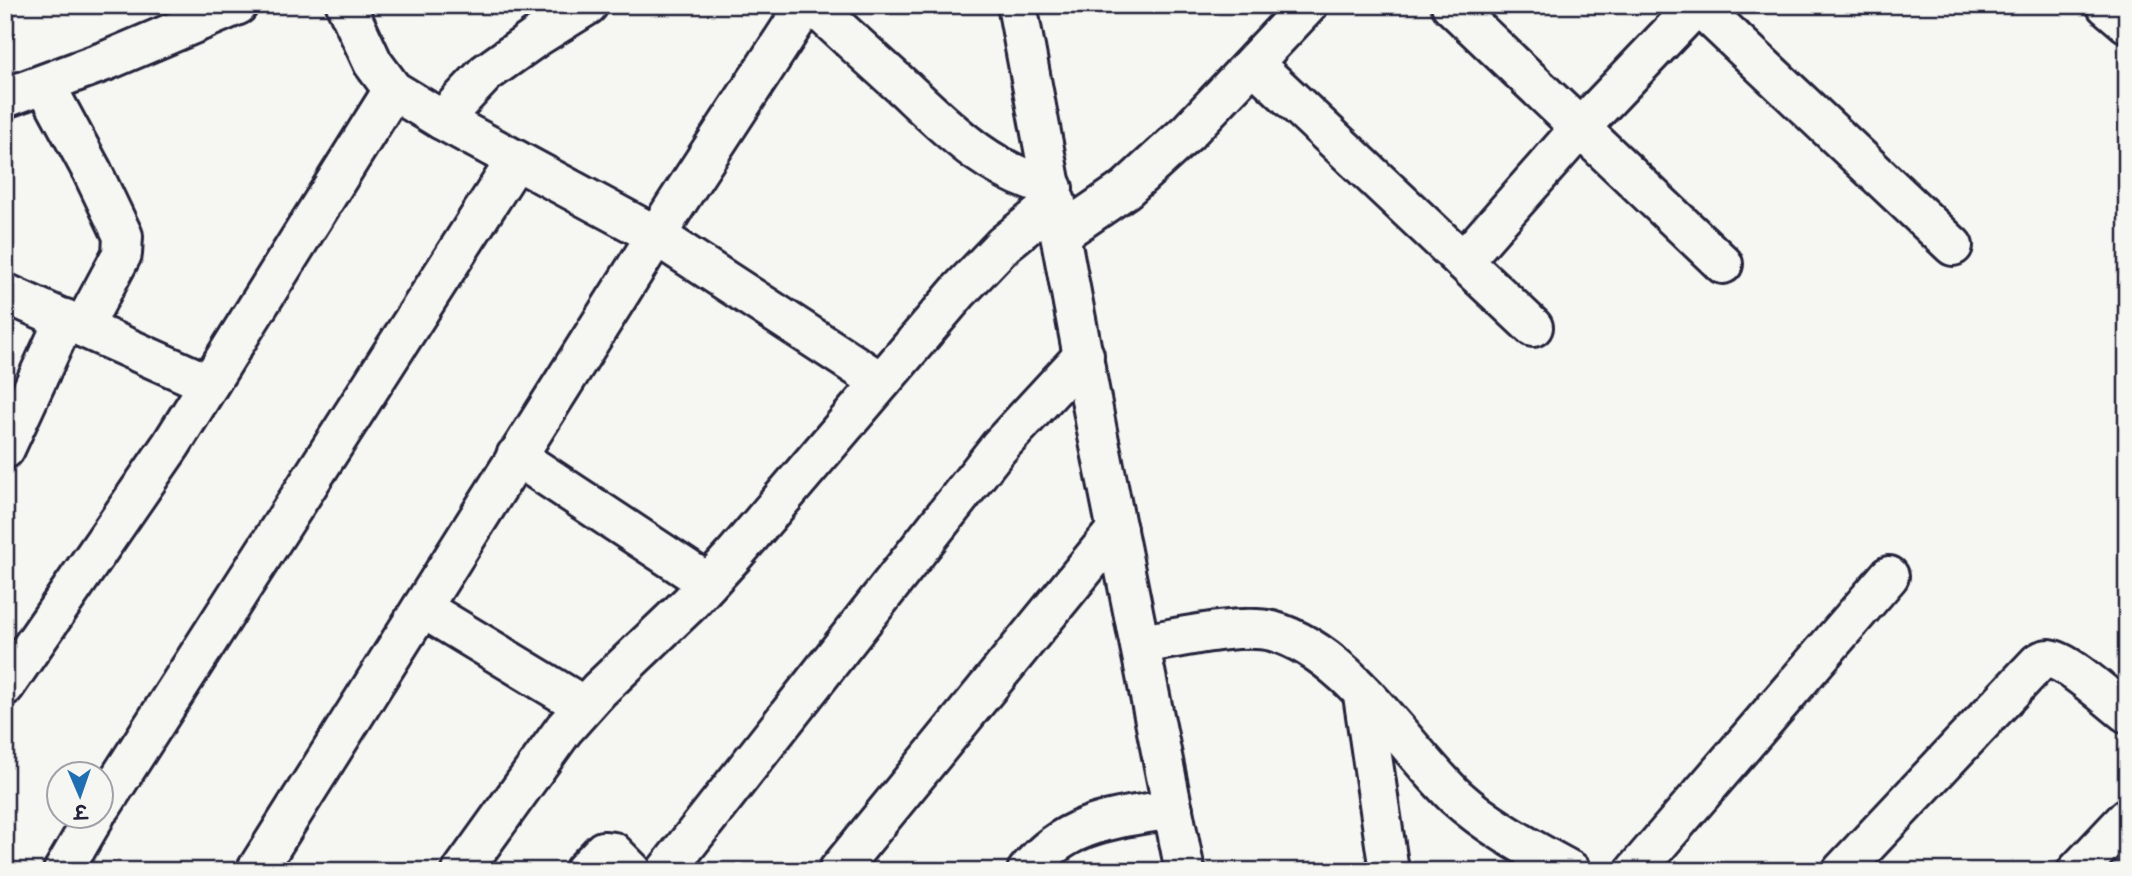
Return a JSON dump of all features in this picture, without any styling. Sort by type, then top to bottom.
[{"type":"street","points":[[5,99],[108,60],[238,5]]},
{"type":"street","points":[[346,5],[373,63],[393,90],[442,120],[657,236],[881,382]]},
{"type":"street","points":[[442,120],[486,73],[588,5]]},
{"type":"street","points":[[257,871],[516,456],[806,5]]},
{"type":"street","points":[[813,5],[959,139],[992,163],[1024,181],[1057,208]]},
{"type":"street","points":[[1017,5],[1185,871]]},
{"type":"street","points":[[462,871],[564,729],[708,583],[968,281],[1004,244],[1057,208],[1126,189],[1188,132],[1308,5]]},
{"type":"street","points":[[1451,5],[1723,264]]},
{"type":"street","points":[[1463,261],[1580,128],[1698,5],[1954,246]]},
{"type":"street","points":[[2106,5],[2127,23]]},
{"type":"street","points":[[1254,64],[1533,327]]},
{"type":"street","points":[[5,449],[74,323],[122,254],[123,236],[45,84]]},
{"type":"street","points":[[5,686],[171,445],[393,90]]},
{"type":"street","points":[[116,784],[516,160]]},
{"type":"street","points":[[5,293],[209,384]]},
{"type":"street","points":[[666,871],[999,447],[1084,355]]},
{"type":"street","points":[[516,456],[708,583]]},
{"type":"street","points":[[838,871],[1117,529]]},
{"type":"street","points":[[1635,871],[1889,576]]},
{"type":"street","points":[[422,608],[584,706]]},
{"type":"street","points":[[1140,644],[1241,629],[1271,631],[1305,646],[1345,676],[1455,796],[1488,822],[1571,871]]},
{"type":"street","points":[[1842,871],[2038,663],[2047,659],[2058,662],[2089,682],[2127,713]]},
{"type":"street","points":[[1363,695],[1389,871]]},
{"type":"street","points":[[1027,871],[1038,856],[1077,829],[1173,809]]},
{"type":"street","points":[[2077,871],[2127,818]]},
{"type":"street","points":[[63,871],[87,830]]},
{"type":"street","points":[[584,871],[603,851],[613,852],[632,871]]}]
